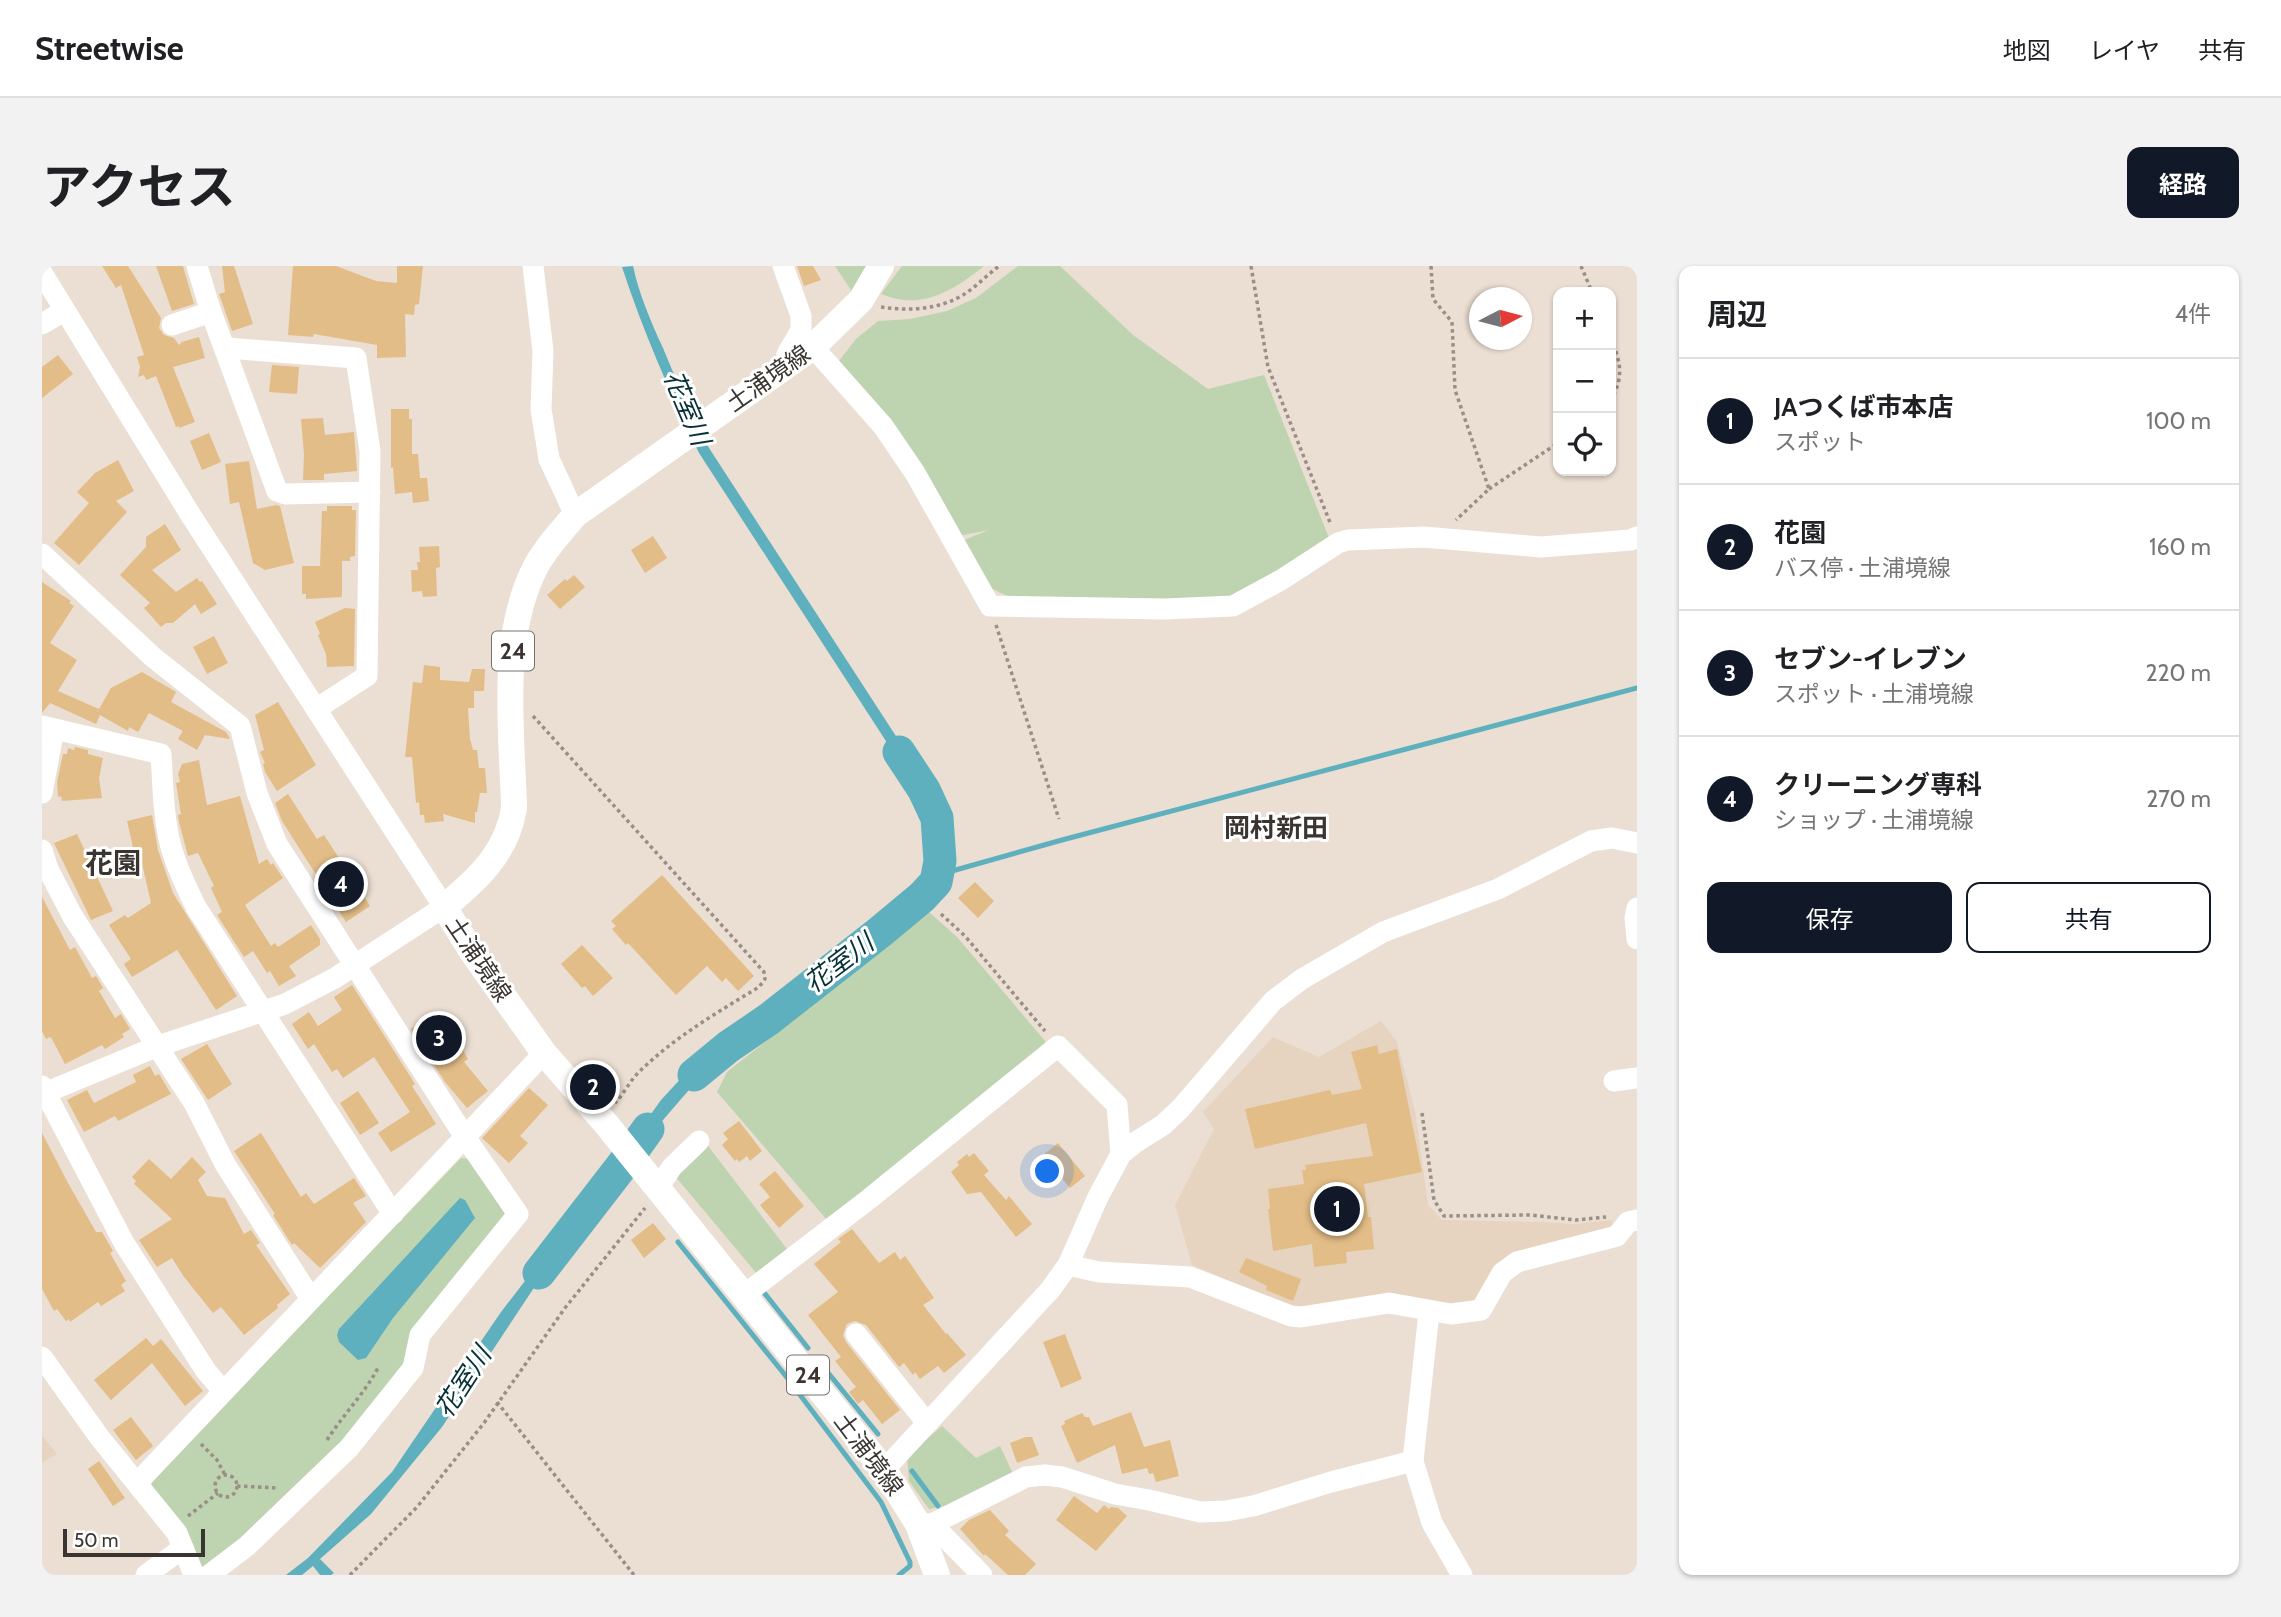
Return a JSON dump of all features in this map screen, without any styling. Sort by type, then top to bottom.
[{"type":"main road","name":"土浦境線","points":[[881,266],[862,300],[803,354],[575,515],[550,545],[537,565],[524,594],[516,628],[511,695],[514,808],[512,824],[492,862],[476,881],[444,907],[472,952],[544,1053],[604,1122],[744,1294],[925,1524],[937,1575]]},
{"type":"street","points":[[197,266],[211,312],[277,491],[285,494],[370,492]]},
{"type":"street","points":[[533,266],[542,351],[541,409],[549,459],[575,515]]},
{"type":"street","points":[[783,266],[801,316],[800,330],[787,354],[803,354],[883,426],[915,473],[990,606],[1166,609],[1233,606],[1281,580],[1338,543],[1348,540],[1424,537],[1541,547],[1630,540],[1637,537]]},
{"type":"street","points":[[42,273],[190,514],[444,907],[310,993],[262,1013],[158,1046],[43,1091],[124,1243],[206,1371],[223,1391]]},
{"type":"street","points":[[42,324],[65,311]]},
{"type":"street","points":[[172,325],[211,312]]},
{"type":"street","points":[[226,348],[356,358],[370,451],[367,676],[316,709]]},
{"type":"street","points":[[42,554],[155,658],[240,726],[257,793],[270,829],[286,859],[465,1137],[518,1214],[420,1335],[413,1368],[349,1448],[247,1546],[209,1575]]},
{"type":"street","points":[[42,793],[48,727],[161,754],[170,844],[180,875],[196,907],[393,1214]]},
{"type":"street","points":[[884,1470],[1050,1290],[1068,1265],[1098,1197],[1121,1154],[1181,1108],[1273,1002],[1302,979],[1383,932],[1498,889],[1591,841],[1612,838],[1637,843]]},
{"type":"street","points":[[42,850],[48,869],[73,917],[194,1103],[225,1164],[311,1299]]},
{"type":"street","points":[[1637,908],[1637,939]]},
{"type":"street","points":[[744,1294],[869,1199],[1058,1046],[1137,1124],[1153,1132]]},
{"type":"street","points":[[137,1483],[544,1053]]},
{"type":"street","points":[[1614,1081],[1637,1078]]},
{"type":"street","points":[[1117,1105],[1121,1154]]},
{"type":"street","points":[[654,1184],[699,1141]]},
{"type":"street","points":[[1068,1265],[1099,1272],[1190,1277],[1291,1316],[1301,1317],[1389,1303],[1451,1314],[1481,1310],[1502,1273],[1517,1262],[1617,1236],[1632,1221]]},
{"type":"street","points":[[1429,1311],[1413,1461],[1432,1523],[1462,1575]]},
{"type":"street","points":[[856,1334],[928,1423]]},
{"type":"street","points":[[42,1357],[100,1438],[173,1528],[194,1575]]},
{"type":"street","points":[[982,1575],[925,1524],[1026,1476],[1062,1477],[1115,1494],[1200,1512],[1226,1511],[1254,1506],[1331,1482],[1413,1461]]},
{"type":"street","points":[[146,1575],[183,1548]]},
{"type":"path","points":[[862,300],[881,308],[916,310],[963,295],[999,266]]},
{"type":"path","points":[[1251,266],[1268,366],[1338,543]]},
{"type":"path","points":[[1431,266],[1433,299],[1452,322],[1455,390],[1489,489]]},
{"type":"path","points":[[1581,266],[1590,287]]},
{"type":"path","points":[[1616,350],[1621,363],[1616,390]]},
{"type":"path","points":[[1453,540],[1456,520],[1489,489],[1553,446]]},
{"type":"path","points":[[990,606],[1059,819]]},
{"type":"path","points":[[511,695],[764,972],[765,979],[759,986],[710,1016],[638,1073],[604,1122]]},
{"type":"path","points":[[941,914],[965,936],[1058,1046]]},
{"type":"path","points":[[1422,1113],[1434,1200],[1444,1216],[1530,1216],[1576,1220],[1611,1216],[1632,1221]]},
{"type":"path","points":[[350,1575],[417,1507],[484,1423],[565,1308],[652,1200],[654,1184]]},
{"type":"path","points":[[326,1442],[338,1422],[367,1389],[378,1368]]},
{"type":"path","points":[[497,1402],[634,1575]]},
{"type":"path","points":[[186,1430],[217,1460],[225,1475],[232,1477],[237,1486],[235,1493],[229,1497],[218,1493],[216,1482],[225,1475]]},
{"type":"path","points":[[237,1486],[281,1488]]},
{"type":"path","points":[[173,1528],[218,1493]]},
{"type":"shaded area","points":[[1381,1021],[1397,1042],[1415,1110],[1428,1205],[1442,1220],[1574,1224],[1612,1220],[1614,1231],[1507,1259],[1476,1303],[1449,1307],[1389,1296],[1291,1307],[1192,1265],[1175,1205],[1214,1129],[1203,1112],[1273,1037],[1319,1057]]},
{"type":"shaded area","points":[[42,1435],[57,1454],[42,1463]]},
{"type":"green space","points":[[835,266],[869,266],[853,293]]},
{"type":"green space","points":[[902,266],[984,266],[936,296],[910,300],[881,294]]},
{"type":"green space","points":[[1018,266],[1060,266],[1133,335],[1208,389],[1264,375],[1331,543],[1239,596],[1217,601],[1016,600],[988,587],[964,540],[989,530],[958,536],[839,361],[856,339],[878,321],[910,319],[947,311],[976,298]]},
{"type":"green space","points":[[929,912],[957,937],[1045,1041],[1045,1047],[828,1221],[717,1092],[727,1072]]},
{"type":"green space","points":[[708,1146],[787,1249],[758,1275],[675,1176],[696,1153]]},
{"type":"green space","points":[[461,1158],[469,1159],[505,1214],[407,1369],[320,1471],[207,1568],[199,1566],[151,1488],[152,1479]]},
{"type":"green space","points":[[942,1426],[976,1458],[1000,1446],[1014,1476],[949,1505],[929,1509],[909,1481],[907,1456]]},
{"type":"water","points":[[633,266],[650,318],[684,398],[709,448],[929,787],[919,792],[699,453],[658,362],[622,267]]},
{"type":"water","points":[[724,1042],[732,1053],[694,1084],[657,1127],[619,1159],[661,1100],[685,1074]]},
{"type":"water","points":[[619,1159],[442,1427],[371,1514],[320,1559],[334,1573],[320,1575],[313,1566],[302,1575],[286,1575],[308,1558],[392,1472],[501,1312]]},
{"type":"water","points":[[460,1198],[465,1200],[475,1218],[393,1318],[366,1358],[358,1360],[339,1342],[339,1329]]},
{"type":"pier","points":[[641,1121],[653,1135],[622,1162],[617,1156]]},
{"type":"building","points":[[102,266],[128,266],[161,318],[159,328],[164,335],[174,338],[179,345],[199,337],[205,358],[173,367],[195,422],[176,427],[156,376],[146,380],[144,375],[138,377],[140,367],[137,357],[144,355],[121,285],[116,288]]},
{"type":"building","points":[[156,266],[183,266],[194,304],[172,311]]},
{"type":"building","points":[[222,266],[234,266],[253,324],[232,331],[219,294],[225,292]]},
{"type":"building","points":[[293,266],[336,266],[376,281],[397,283],[397,266],[423,266],[419,304],[415,305],[414,315],[405,314],[406,357],[377,358],[377,345],[314,334],[313,337],[288,335]]},
{"type":"building","points":[[797,266],[813,266],[821,280],[804,286]]},
{"type":"building","points":[[58,355],[73,374],[42,398],[42,367]]},
{"type":"building","points":[[272,365],[299,367],[297,394],[269,392]]},
{"type":"building","points":[[391,409],[409,409],[409,419],[412,419],[412,454],[418,454],[420,478],[427,478],[429,501],[413,503],[412,492],[395,494],[393,467],[391,468]]},
{"type":"building","points":[[323,418],[325,435],[354,432],[357,471],[324,474],[324,480],[303,480],[301,419]]},
{"type":"building","points":[[209,433],[221,462],[202,470],[190,441]]},
{"type":"building","points":[[118,460],[134,491],[116,501],[127,512],[79,565],[54,543],[89,503],[77,492],[95,473]]},
{"type":"building","points":[[249,461],[257,509],[280,506],[294,563],[265,570],[253,563],[239,502],[230,504],[225,464]]},
{"type":"building","points":[[327,506],[352,506],[352,510],[356,510],[355,556],[350,557],[350,561],[342,561],[342,597],[306,599],[306,594],[302,594],[302,566],[320,566],[322,511],[327,511]]},
{"type":"building","points":[[165,524],[181,550],[152,570],[176,592],[197,578],[202,581],[217,604],[201,614],[195,604],[173,623],[166,623],[161,627],[144,608],[150,603],[120,575],[146,547],[146,537]]},
{"type":"building","points":[[653,536],[667,558],[645,573],[631,550]]},
{"type":"building","points":[[439,546],[440,567],[436,568],[437,596],[423,597],[422,591],[412,592],[411,570],[418,570],[419,547]]},
{"type":"building","points":[[574,575],[585,587],[560,609],[547,595],[565,579],[567,581]]},
{"type":"building","points":[[42,582],[71,601],[69,603],[74,606],[50,643],[77,660],[58,691],[99,709],[111,688],[142,672],[176,692],[171,702],[226,732],[230,739],[205,735],[197,750],[178,739],[183,731],[149,713],[138,732],[129,727],[128,731],[100,715],[96,724],[50,703],[42,713]]},
{"type":"building","points":[[345,608],[355,609],[354,666],[327,667],[326,654],[315,622]]},
{"type":"building","points":[[214,636],[228,663],[207,674],[193,647]]},
{"type":"building","points":[[424,665],[440,667],[440,680],[469,682],[472,669],[485,669],[484,691],[474,691],[474,708],[468,708],[470,739],[473,750],[477,750],[479,768],[485,768],[487,793],[480,793],[475,823],[443,814],[444,821],[425,823],[424,815],[420,815],[419,802],[416,803],[412,757],[405,757],[413,682],[422,683]]},
{"type":"building","points":[[278,702],[316,765],[277,791],[265,772],[265,763],[260,752],[264,750],[255,715]]},
{"type":"building","points":[[75,747],[103,758],[99,778],[102,798],[62,801],[61,796],[58,797],[57,782],[63,754],[67,754],[68,748],[74,750]]},
{"type":"building","points":[[199,760],[207,805],[240,796],[259,864],[267,859],[283,878],[245,905],[271,946],[275,943],[278,947],[311,925],[320,939],[320,945],[289,966],[296,976],[279,986],[253,951],[244,957],[217,915],[222,912],[211,888],[214,886],[198,853],[188,856],[179,822],[178,815],[181,814],[176,783],[180,782],[178,774],[182,764]]},
{"type":"building","points":[[288,794],[317,839],[324,835],[370,906],[346,922],[282,821],[275,803]]},
{"type":"building","points":[[152,815],[158,850],[173,893],[237,996],[216,1010],[177,950],[132,977],[124,964],[131,959],[109,925],[125,915],[128,918],[151,903],[141,859],[136,860],[127,821]]},
{"type":"building","points":[[77,834],[113,911],[91,920],[54,843]]},
{"type":"building","points":[[662,875],[754,976],[738,991],[726,978],[722,982],[707,966],[676,995],[612,929],[616,926],[611,921]]},
{"type":"building","points":[[975,882],[994,901],[978,918],[958,898]]},
{"type":"building","points":[[42,897],[70,950],[75,947],[92,978],[96,976],[98,979],[103,988],[99,991],[115,1018],[121,1014],[130,1029],[122,1034],[124,1037],[105,1049],[102,1045],[65,1064],[52,1039],[46,1039],[42,1031]]},
{"type":"building","points":[[582,945],[613,978],[593,996],[585,986],[582,988],[561,964]]},
{"type":"building","points":[[352,985],[415,1084],[412,1086],[436,1124],[391,1152],[378,1133],[410,1112],[374,1057],[343,1078],[337,1069],[332,1072],[314,1044],[308,1049],[292,1024],[309,1012],[318,1026],[342,1010],[334,997]]},
{"type":"building","points":[[439,1011],[464,1050],[468,1059],[464,1062],[488,1091],[467,1108],[445,1082],[411,1029]]},
{"type":"building","points":[[207,1044],[232,1084],[208,1100],[181,1059]]},
{"type":"building","points":[[1377,1045],[1379,1054],[1397,1049],[1422,1172],[1364,1184],[1374,1249],[1346,1252],[1347,1263],[1314,1267],[1312,1244],[1273,1251],[1268,1189],[1304,1184],[1302,1170],[1306,1170],[1305,1165],[1373,1156],[1366,1123],[1255,1149],[1245,1109],[1330,1090],[1332,1095],[1362,1089],[1351,1052]]},
{"type":"building","points":[[150,1066],[155,1076],[159,1074],[171,1094],[118,1121],[115,1116],[84,1132],[67,1100],[87,1090],[94,1103],[136,1082],[133,1075]]},
{"type":"building","points":[[529,1088],[548,1105],[520,1136],[528,1143],[509,1163],[482,1138]]},
{"type":"building","points":[[358,1091],[379,1123],[360,1135],[340,1103]]},
{"type":"building","points":[[739,1121],[762,1151],[750,1161],[747,1156],[739,1162],[737,1159],[735,1161],[722,1145],[728,1139],[723,1133]]},
{"type":"building","points":[[42,1133],[96,1232],[102,1232],[113,1251],[110,1253],[126,1281],[121,1285],[125,1291],[101,1306],[98,1302],[70,1322],[69,1319],[66,1321],[57,1309],[54,1311],[42,1289]]},
{"type":"building","points":[[261,1133],[301,1197],[306,1193],[314,1204],[308,1208],[354,1178],[366,1196],[353,1203],[366,1222],[320,1268],[294,1243],[292,1245],[234,1151]]},
{"type":"building","points":[[1058,1143],[1085,1176],[1070,1188],[1043,1155]]},
{"type":"building","points":[[974,1153],[989,1171],[984,1175],[1006,1200],[1009,1196],[1032,1224],[1016,1237],[981,1192],[967,1194],[951,1172],[959,1165],[957,1162],[967,1154],[969,1157]]},
{"type":"building","points":[[192,1157],[206,1172],[198,1180],[207,1196],[225,1198],[244,1234],[251,1230],[260,1243],[256,1245],[290,1294],[277,1305],[278,1308],[244,1335],[221,1307],[213,1313],[172,1258],[157,1267],[139,1240],[172,1219],[134,1184],[136,1181],[132,1177],[149,1159],[171,1179]]},
{"type":"building","points":[[775,1171],[804,1206],[779,1228],[760,1205],[770,1197],[759,1184]]},
{"type":"building","points":[[653,1223],[666,1239],[644,1258],[631,1240]]},
{"type":"building","points":[[852,1229],[879,1263],[895,1252],[900,1260],[905,1256],[934,1298],[923,1305],[966,1355],[944,1373],[938,1366],[920,1379],[915,1372],[913,1375],[904,1363],[899,1367],[866,1325],[855,1321],[847,1324],[843,1335],[846,1342],[900,1410],[882,1424],[863,1400],[858,1404],[849,1392],[856,1387],[835,1361],[841,1357],[808,1315],[838,1292],[814,1264],[841,1242],[838,1239]]},
{"type":"building","points":[[1246,1258],[1301,1279],[1293,1301],[1266,1290],[1267,1286],[1239,1272]]},
{"type":"building","points":[[1065,1334],[1082,1379],[1061,1388],[1043,1342]]},
{"type":"building","points":[[146,1338],[153,1346],[161,1339],[203,1391],[185,1406],[152,1363],[111,1400],[94,1380]]},
{"type":"building","points":[[1131,1412],[1144,1447],[1170,1440],[1179,1476],[1156,1482],[1153,1473],[1149,1474],[1147,1468],[1122,1474],[1115,1445],[1077,1463],[1061,1426],[1065,1424],[1064,1421],[1082,1413],[1089,1417],[1093,1426]]},
{"type":"building","points":[[131,1417],[153,1446],[136,1460],[113,1430]]},
{"type":"building","points":[[1032,1437],[1039,1455],[1017,1463],[1010,1443]]},
{"type":"building","points":[[99,1461],[125,1498],[113,1506],[88,1469]]},
{"type":"building","points":[[1074,1496],[1097,1513],[1104,1505],[1109,1509],[1118,1508],[1127,1516],[1096,1551],[1056,1520]]},
{"type":"building","points":[[990,1510],[1009,1531],[1005,1535],[1036,1564],[1025,1575],[1008,1575],[985,1554],[984,1556],[960,1529],[969,1520]]},
{"type":"waterway","points":[[936,882],[952,871],[1062,840],[1637,688]]},
{"type":"waterway","name":"花室川","points":[[694,1075],[880,932],[936,882],[940,861],[937,818],[924,790],[899,752]]},
{"type":"waterway","name":"花室川","points":[[539,1273],[648,1129]]},
{"type":"waterway","points":[[678,1242],[785,1375],[881,1502],[910,1562],[910,1566],[899,1575]]},
{"type":"waterway","points":[[765,1288],[762,1290],[808,1348]]},
{"type":"waterway","points":[[825,1369],[878,1434]]},
{"type":"waterway","points":[[912,1471],[938,1506]]},
{"type":"place","name":"クリーニング専科","points":[[341,884]]},
{"type":"place","name":"セブン-イレブン","points":[[439,1038]]},
{"type":"place","name":"花園","points":[[593,1087]]},
{"type":"place","name":"JAつくば市本店","points":[[1337,1209]]},
{"type":"district","name":"岡村新田","points":[[1276,828]]},
{"type":"district","name":"花園","points":[[113,863]]}]
